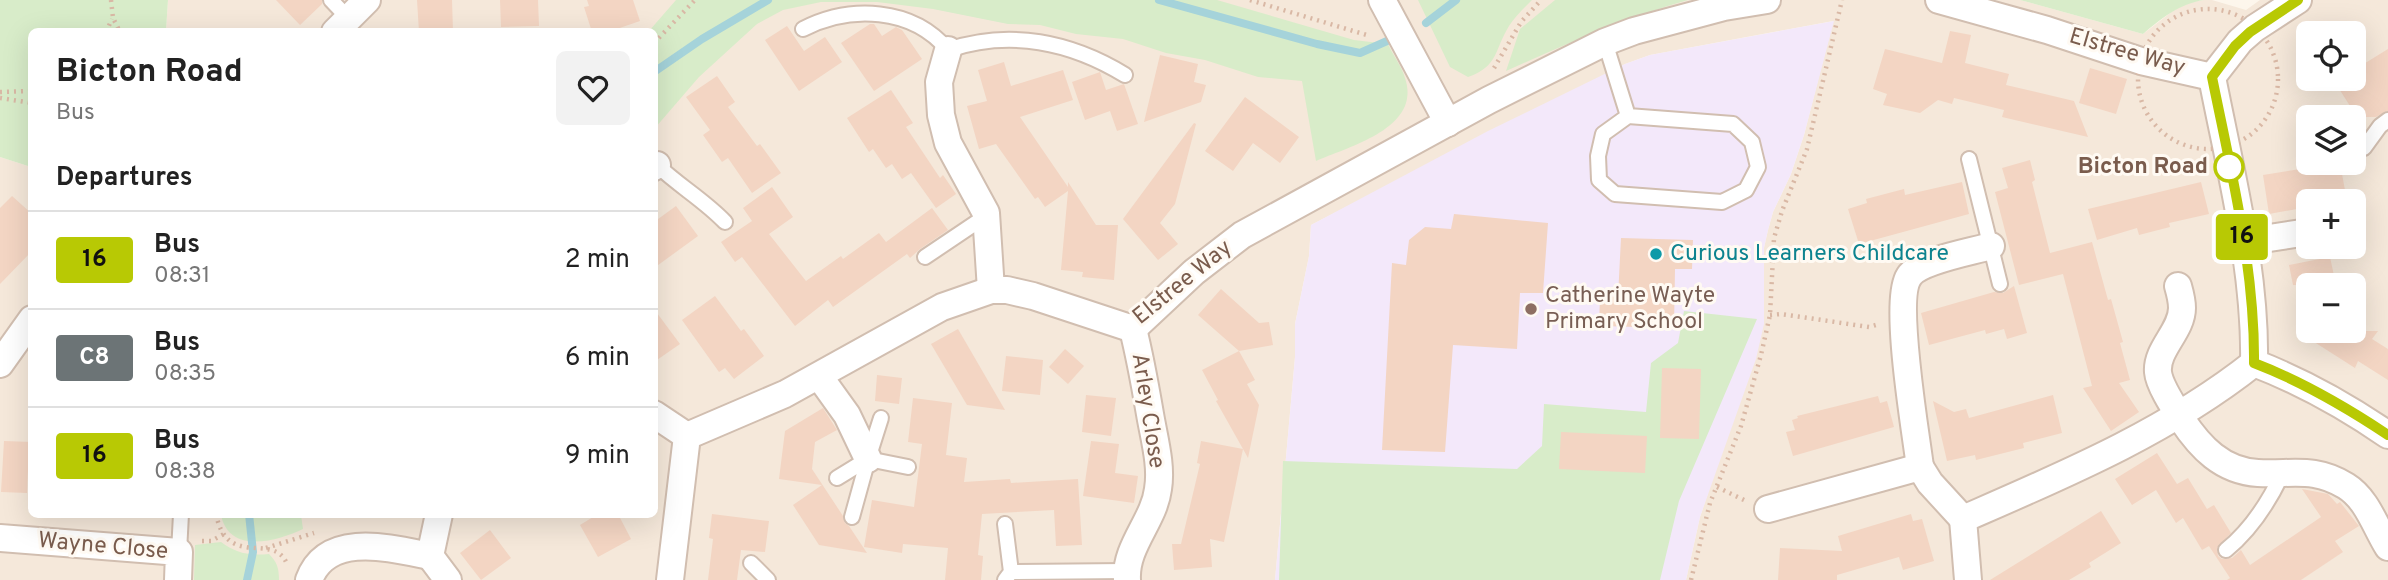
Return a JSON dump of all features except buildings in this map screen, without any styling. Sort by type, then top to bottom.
[{"type":"street","points":[[1382,0],[1448,123]]},
{"type":"street","name":"Elstree Way","points":[[687,436],[760,406],[942,307],[991,289],[1033,296],[1133,329],[1194,272],[1242,235],[1489,100],[1605,42],[1672,19],[1767,0]]},
{"type":"street","name":"Elstree Way","points":[[1939,0],[2047,30],[2141,61],[2212,77],[2252,302],[2254,363]]},
{"type":"street","points":[[2212,77],[2235,46],[2250,32],[2298,0]]},
{"type":"street","points":[[948,50],[939,82],[938,97],[944,129],[955,158],[979,198],[986,216],[991,289]]},
{"type":"street","points":[[2243,243],[2296,234]]},
{"type":"street","points":[[1968,580],[1963,519],[1930,483],[1920,467],[1902,319],[1905,285],[1908,277],[1915,271],[1991,246]]},
{"type":"street","points":[[2178,286],[2182,309],[2175,331],[2161,357],[2158,372],[2178,415],[2199,445],[2228,465],[2255,474],[2302,471],[2333,479],[2354,491],[2360,498],[2388,547]]},
{"type":"street","points":[[0,364],[28,325]]},
{"type":"street","name":"Arley Close","points":[[1126,575],[1133,547],[1159,488],[1156,445],[1133,329]]},
{"type":"street","points":[[1963,519],[2071,472],[2140,438],[2223,388],[2254,363],[2302,384],[2388,435]]},
{"type":"street","points":[[819,376],[847,415],[869,459]]},
{"type":"street","points":[[658,417],[687,436],[670,580]]},
{"type":"street","points":[[1768,509],[1920,467]]},
{"type":"street","points":[[430,556],[438,518]]},
{"type":"street","name":"Wayne Close","points":[[0,538],[179,552],[178,580]]},
{"type":"street","points":[[298,577],[313,568],[321,559],[347,547],[400,550],[430,556],[448,580]]},
{"type":"lane","points":[[803,29],[834,16],[894,16],[921,26],[948,50],[965,44],[999,39],[1026,39],[1055,44],[1086,54],[1125,75]]},
{"type":"lane","points":[[1605,42],[1628,116]]},
{"type":"lane","points":[[1628,116],[1733,124],[1752,142],[1758,167],[1746,190],[1722,202],[1615,194],[1599,180],[1598,156],[1603,134],[1628,116]]},
{"type":"lane","points":[[2366,145],[2379,126],[2388,120]]},
{"type":"lane","points":[[1969,159],[2000,284]]},
{"type":"lane","points":[[658,168],[678,186],[706,203],[725,222]]},
{"type":"lane","points":[[925,257],[986,216]]},
{"type":"lane","points":[[852,517],[881,418]]},
{"type":"lane","points":[[837,478],[869,459],[908,467]]},
{"type":"lane","points":[[2226,550],[2245,533],[2261,513],[2283,472]]},
{"type":"lane","points":[[179,552],[181,518]]},
{"type":"lane","points":[[1005,524],[1008,576]]},
{"type":"lane","points":[[751,563],[768,580]]},
{"type":"lane","name":"Arley Close","points":[[1008,576],[1126,575]]},
{"type":"path","points":[[111,0],[113,18],[118,28]]},
{"type":"path","points":[[658,39],[695,0]]},
{"type":"path","points":[[1250,0],[1405,46]]},
{"type":"path","points":[[1489,100],[1485,86],[1501,53],[1521,22],[1541,0]]},
{"type":"path","points":[[1691,580],[1710,503],[1741,426],[1770,315],[1774,237],[1807,149],[1842,0]]},
{"type":"path","points":[[108,28],[113,18]]},
{"type":"path","points":[[0,92],[28,91]]},
{"type":"path","points":[[0,98],[28,102]]},
{"type":"path","points":[[1770,315],[1781,314],[1869,327],[1902,319]]},
{"type":"path","points":[[218,518],[224,534],[234,545],[244,549],[263,548],[282,555],[298,577]]},
{"type":"shaded area","points":[[168,0],[2020,0],[2143,34],[2174,10],[2191,2],[2204,0],[2246,10],[2260,0],[2388,0],[2388,580],[1686,580],[1700,517],[1710,487],[1768,230],[1804,135],[1833,21],[1650,55],[1625,64],[1311,225],[1309,256],[1295,324],[1295,357],[1275,580],[0,580],[0,157],[28,166],[28,518],[658,518],[658,28],[166,28]]},
{"type":"shaded area","name":"Catherine Wayte Primary School","points":[[1834,21],[1804,135],[1768,230],[1764,248],[1764,324],[1756,359],[1700,517],[1686,580],[1275,580],[1295,357],[1295,324],[1309,256],[1311,225],[1488,131],[1625,64],[1650,55]]},
{"type":"green space","points":[[0,0],[168,0],[166,28],[28,28],[28,166],[0,157]]},
{"type":"green space","points":[[676,0],[1217,0],[1354,40],[1388,44],[1404,74],[1407,95],[1403,110],[1380,133],[1316,161],[1302,81],[1258,77],[1123,39],[1076,34],[1040,25],[1008,24],[933,9],[877,2],[821,2],[783,10],[757,24],[699,77],[658,125],[658,28],[652,28]]},
{"type":"green space","points":[[1418,0],[1532,0],[1509,26],[1491,62],[1478,73],[1468,77],[1450,67]]},
{"type":"green space","points":[[1555,0],[1688,0],[1619,23],[1506,71],[1520,29]]},
{"type":"green space","points":[[2020,0],[2204,0],[2179,8],[2143,34]]},
{"type":"green space","points":[[1684,311],[1757,319],[1679,501],[1660,580],[1279,580],[1283,461],[1517,469],[1542,446],[1544,404],[1646,412],[1651,363],[1678,343]]},
{"type":"green space","points":[[222,518],[301,518],[303,529],[281,538],[256,542],[234,536],[226,528]]},
{"type":"green space","points":[[221,542],[243,553],[269,554],[277,566],[279,580],[194,580],[195,545]]},
{"type":"waterway","points":[[658,69],[702,39],[768,0]]},
{"type":"waterway","points":[[1159,0],[1317,44],[1360,53],[1387,41]]},
{"type":"waterway","points":[[1426,23],[1456,0]]},
{"type":"waterway","points":[[247,580],[253,552],[249,518]]},
{"type":"bus line","name":"16","points":[[2298,0],[2250,32],[2235,46],[2212,77],[2248,269],[2255,332],[2254,363],[2302,384],[2388,435]]},
{"type":"place","name":"Bicton Road","points":[[2229,167]]},
{"type":"place","name":"Curious Learners Childcare","points":[[1656,254]]},
{"type":"place","name":"Catherine Wayte Primary School","points":[[1531,309]]}]
